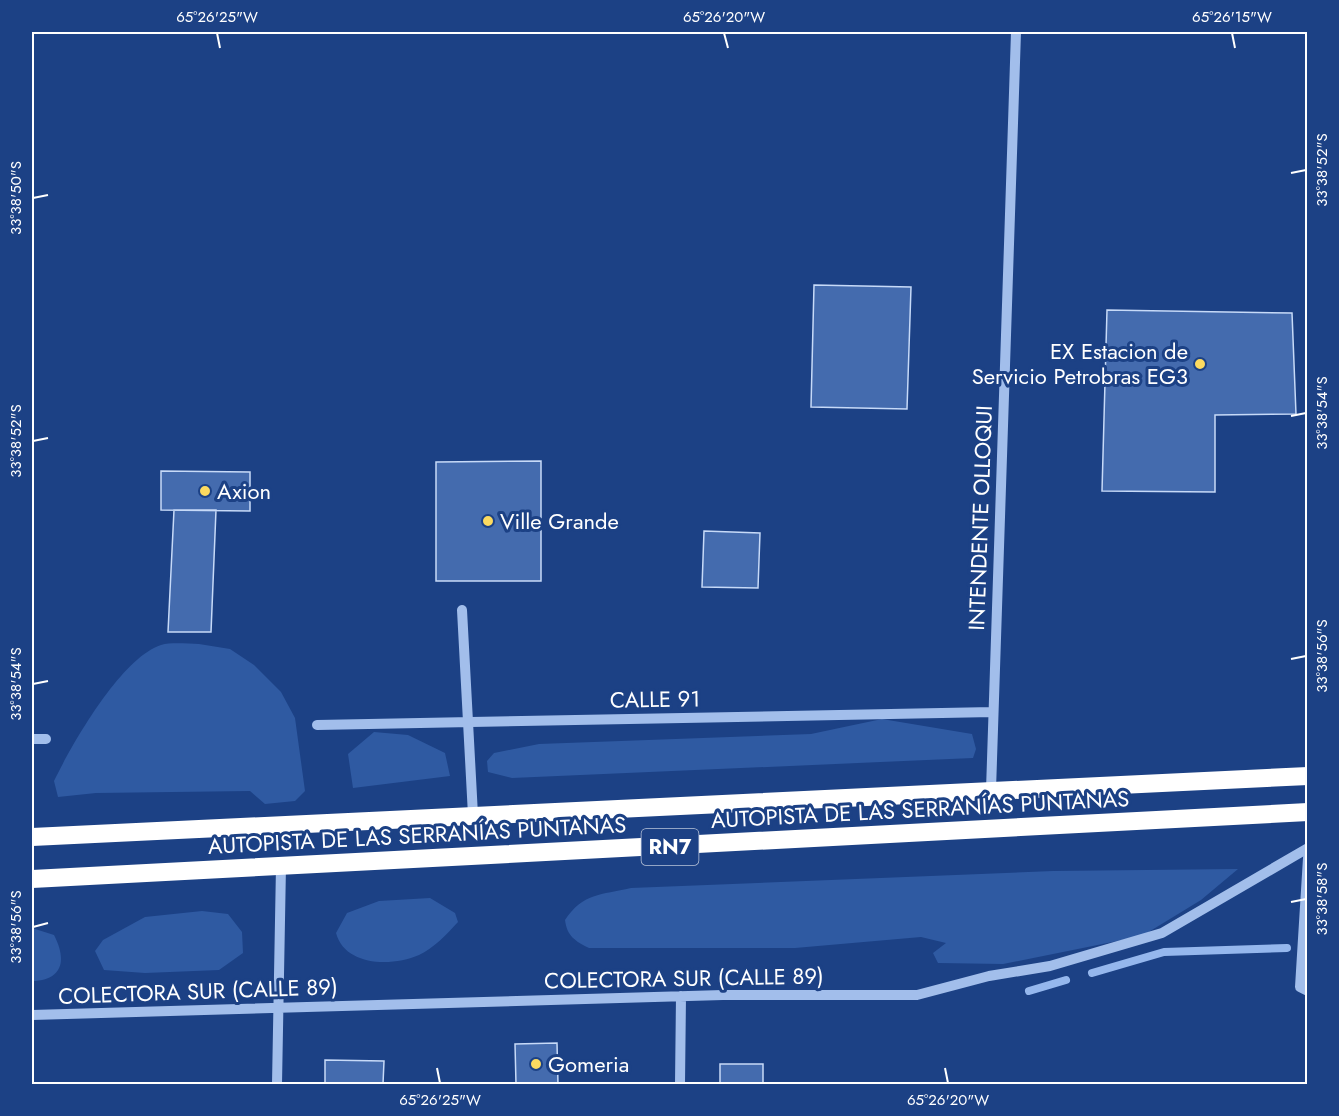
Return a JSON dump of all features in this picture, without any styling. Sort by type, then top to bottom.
[{"type":"highway","name":"AUTOPISTA DE LAS SERRANÍAS PUNTANAS","points":[[32,837],[1308,776]]},
{"type":"highway","name":"AUTOPISTA DE LAS SERRANÍAS PUNTANAS","points":[[32,879],[1308,812]]},
{"type":"street","name":"INTENDENTE OLLOQUI","points":[[991,790],[1016,32]]},
{"type":"street","points":[[462,610],[473,815]]},
{"type":"street","name":"CALLE 91","points":[[317,724],[993,712]]},
{"type":"street","points":[[32,739],[46,739]]},
{"type":"street","name":"COLECTORA SUR (CALLE 89)","points":[[32,1015],[681,996],[918,995],[989,976],[1050,966],[1162,933],[1308,848]]},
{"type":"street","points":[[1308,858],[1300,987],[1308,990]]},
{"type":"street","points":[[277,1084],[281,866]]},
{"type":"street","points":[[680,1084],[681,996]]},
{"type":"shaded area","points":[[199,644],[230,649],[254,665],[281,692],[295,718],[305,791],[295,801],[265,804],[250,791],[96,793],[58,797],[54,781],[85,725],[114,684],[146,653],[161,645]]},
{"type":"shaded area","points":[[882,719],[972,734],[976,749],[973,758],[512,778],[488,772],[487,761],[494,753],[539,744],[811,734]]},
{"type":"shaded area","points":[[374,732],[408,735],[445,753],[450,776],[353,788],[348,754]]},
{"type":"shaded area","points":[[1238,869],[1201,900],[1142,936],[1003,964],[938,963],[933,953],[946,943],[921,937],[795,948],[589,948],[572,937],[565,920],[586,900],[631,888],[1053,871]]},
{"type":"shaded area","points":[[430,898],[455,913],[458,922],[435,945],[419,955],[395,961],[370,961],[349,952],[341,944],[336,933],[347,913],[379,901]]},
{"type":"shaded area","points":[[202,911],[228,914],[242,932],[243,953],[219,970],[145,973],[104,970],[95,951],[103,940],[145,917]]},
{"type":"shaded area","points":[[32,928],[54,935],[61,960],[56,973],[42,980],[32,981]]},
{"type":"building","points":[[814,285],[911,287],[907,409],[811,407]]},
{"type":"building","name":"EX Estacion de Servicio Petrobras EG3","points":[[1107,310],[1292,313],[1296,414],[1215,415],[1215,492],[1102,491]]},
{"type":"building","name":"Ville Grande","points":[[541,461],[541,581],[436,581],[436,462]]},
{"type":"building","name":"Axion","points":[[161,471],[250,472],[250,511],[161,510]]},
{"type":"building","points":[[174,510],[216,510],[211,632],[168,632]]},
{"type":"building","points":[[704,531],[760,533],[758,588],[702,587]]},
{"type":"building","name":"Gomeria","points":[[557,1043],[558,1084],[516,1084],[515,1044]]},
{"type":"building","points":[[325,1060],[384,1061],[383,1084],[325,1084]]},
{"type":"building","points":[[720,1064],[763,1064],[763,1084],[720,1084]]},
{"type":"waterway","points":[[1092,973],[1164,952],[1287,948]]},
{"type":"waterway","points":[[1029,991],[1066,980]]},
{"type":"place","name":"EX Estacion de Servicio Petrobras EG3","points":[[1200,364]]},
{"type":"place","name":"Axion","points":[[205,491]]},
{"type":"place","name":"Ville Grande","points":[[488,521]]},
{"type":"place","name":"Gomeria","points":[[536,1064]]}]
